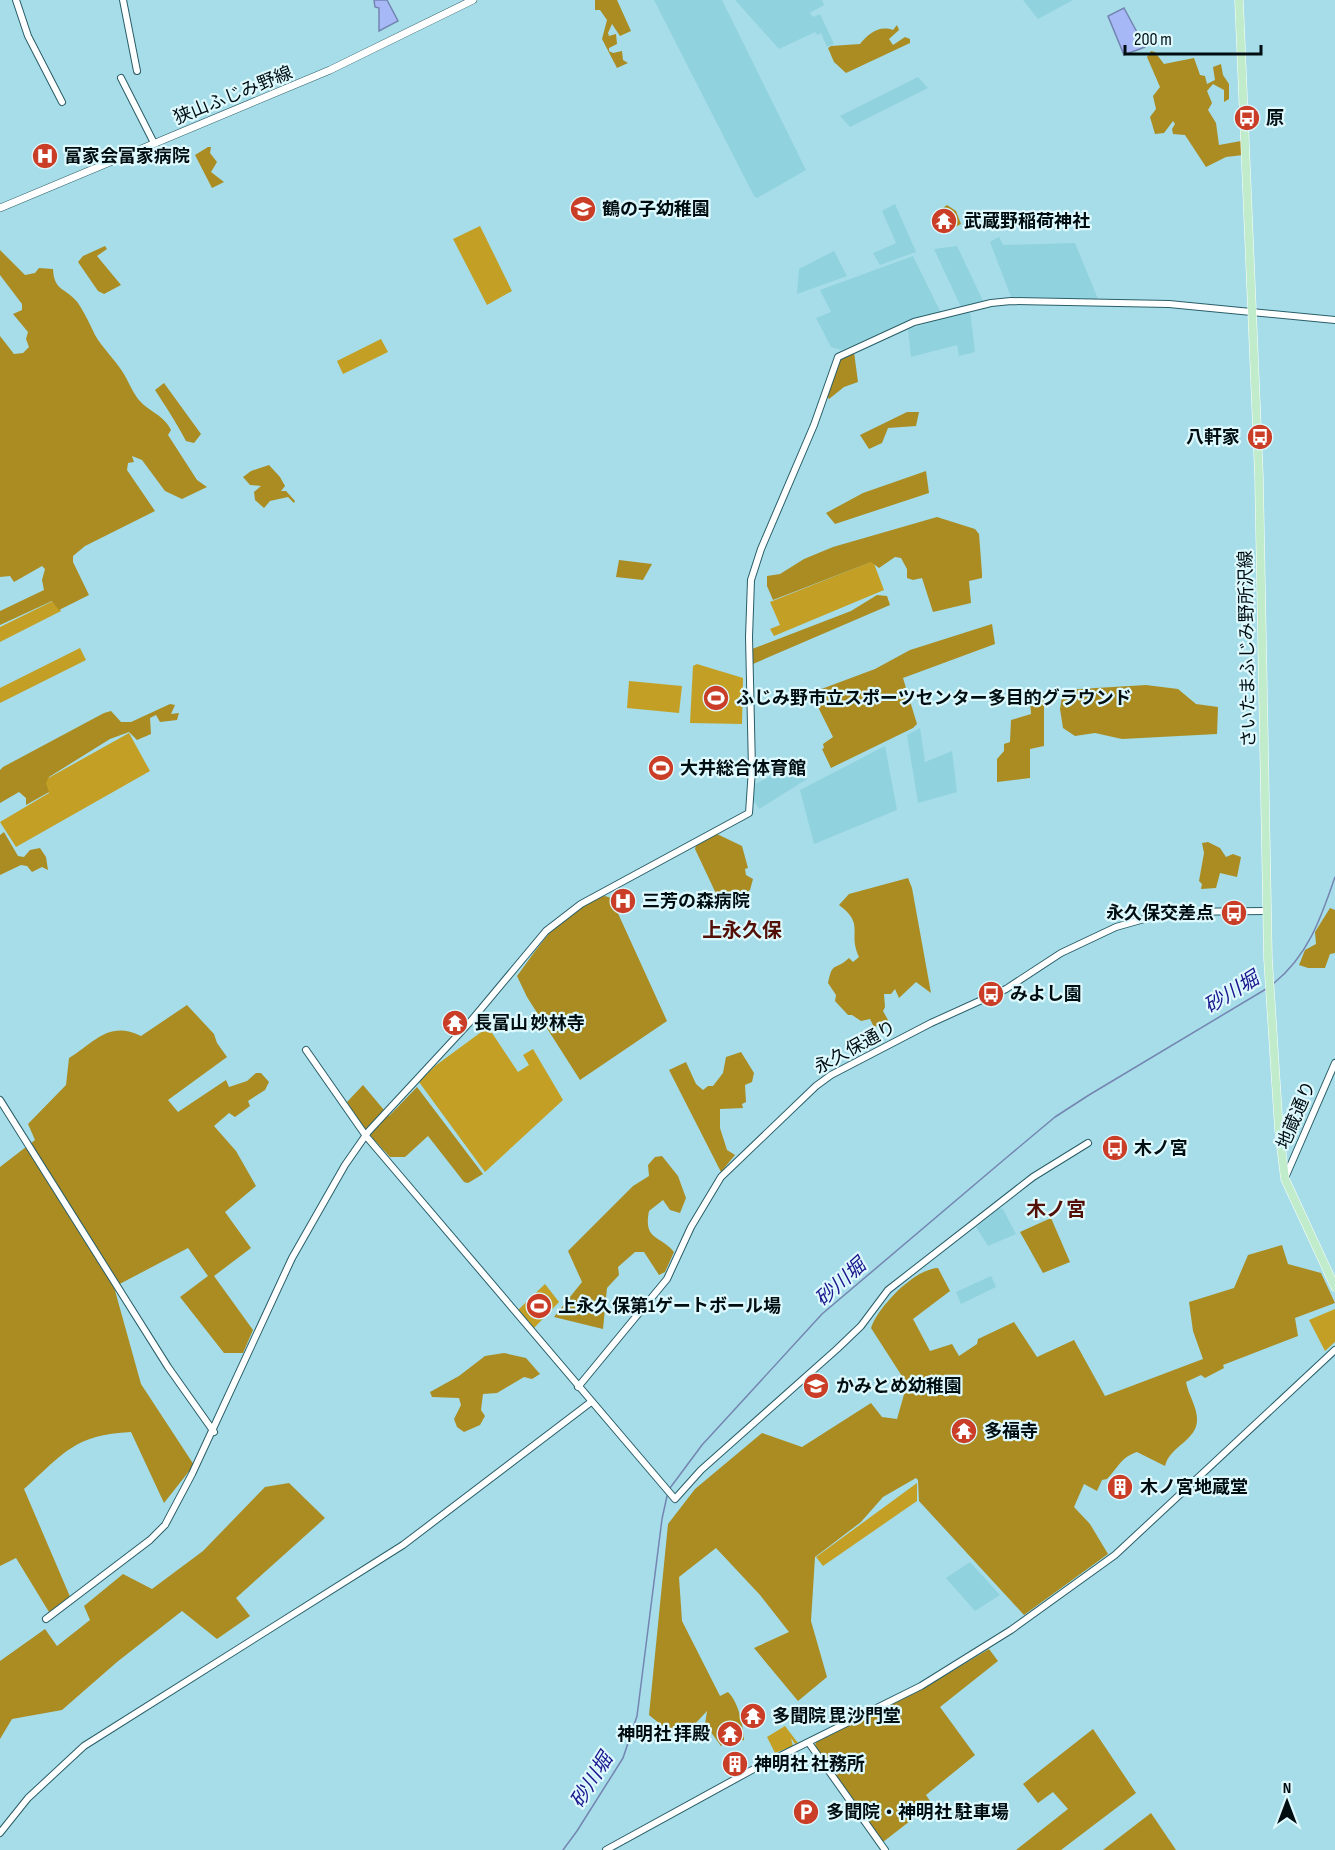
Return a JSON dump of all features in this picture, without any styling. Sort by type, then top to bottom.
[{"type":"main road","name":"狭山ふじみ野線","points":[[0,208],[355,59],[473,0]]},
{"type":"main road","name":"さいたまふじみ野所沢線","points":[[1239,0],[1253,311],[1262,595],[1269,980],[1285,1179],[1335,1287]]},
{"type":"street","points":[[16,0],[28,36],[62,102]]},
{"type":"street","points":[[123,0],[137,71]]},
{"type":"street","points":[[121,78],[154,143]]},
{"type":"street","points":[[46,1619],[150,1540],[165,1525],[214,1432],[292,1258],[314,1216],[366,1136],[563,915],[749,813],[752,769],[749,637],[751,580],[761,549],[814,425],[838,357],[914,322],[1000,302],[1134,302],[1335,320]]},
{"type":"street","name":"永久保通り","points":[[578,1387],[667,1279],[691,1227],[721,1178],[816,1086],[831,1075],[931,1023],[1006,989],[1061,954],[1116,927],[1169,912],[1266,911]]},
{"type":"street","points":[[306,1050],[366,1136],[675,1499],[701,1470],[837,1350],[861,1326],[888,1290],[1033,1177],[1088,1143]]},
{"type":"street","name":"地蔵通り","points":[[1285,1179],[1335,1063]]},
{"type":"street","points":[[0,1100],[168,1366],[214,1432]]},
{"type":"street","points":[[606,1850],[734,1779],[809,1743],[954,1667],[1092,1572],[1147,1526],[1335,1350]]},
{"type":"street","points":[[0,1833],[28,1798],[84,1746],[403,1545],[591,1402]]},
{"type":"street","points":[[809,1743],[885,1850]]},
{"type":"shaded area","points":[[374,0],[387,0],[398,21],[379,31],[379,8],[375,7]]},
{"type":"shaded area","points":[[595,0],[617,0],[631,31],[620,36],[612,24],[608,33],[609,36],[616,34],[617,44],[609,48],[609,51],[613,53],[622,51],[623,60],[628,63],[617,68],[602,39],[607,20],[600,10],[595,10]]},
{"type":"shaded area","points":[[654,0],[722,0],[806,170],[757,198],[754,196]]},
{"type":"shaded area","points":[[735,0],[822,0],[824,5],[810,13],[813,17],[820,14],[834,44],[827,47],[821,33],[817,35],[815,32],[779,49]]},
{"type":"shaded area","points":[[1023,0],[1073,0],[1038,19]]},
{"type":"shaded area","points":[[1124,8],[1145,47],[1124,55],[1108,16]]},
{"type":"shaded area","points":[[897,25],[899,30],[889,39],[893,45],[905,37],[910,39],[910,43],[846,73],[834,62],[828,48],[831,46],[860,44],[874,31],[893,30]]},
{"type":"shaded area","points":[[1151,51],[1155,52],[1164,64],[1194,58],[1200,75],[1205,76],[1207,84],[1215,80],[1213,67],[1221,64],[1223,75],[1229,84],[1229,99],[1224,102],[1224,90],[1213,84],[1207,91],[1212,103],[1208,110],[1216,123],[1219,145],[1241,141],[1243,155],[1226,157],[1206,167],[1185,135],[1173,134],[1172,129],[1175,124],[1173,121],[1164,133],[1155,134],[1150,117],[1156,109],[1153,96],[1160,87],[1147,57]]},
{"type":"shaded area","points":[[918,77],[928,88],[850,127],[840,116]]},
{"type":"shaded area","points":[[211,147],[210,153],[217,162],[211,172],[224,182],[212,188],[195,155]]},
{"type":"shaded area","points":[[895,204],[916,252],[880,265],[873,253],[896,243],[882,211]]},
{"type":"shaded area","points":[[947,205],[956,211],[961,224],[945,232],[936,213]]},
{"type":"shaded area","points":[[480,226],[512,291],[487,305],[453,239]]},
{"type":"shaded area","points":[[999,237],[1003,245],[1075,243],[1098,299],[1011,297],[990,242]]},
{"type":"shaded area","points":[[105,246],[107,249],[97,256],[121,285],[104,294],[98,291],[78,262],[83,256]]},
{"type":"shaded area","points":[[957,246],[983,301],[961,307],[934,249]]},
{"type":"shaded area","points":[[0,250],[25,275],[35,273],[39,268],[53,269],[58,286],[78,303],[98,339],[122,371],[138,399],[168,425],[171,430],[168,435],[197,480],[207,487],[182,499],[165,491],[142,460],[132,456],[134,462],[128,463],[127,470],[155,511],[85,546],[73,556],[73,562],[89,595],[59,610],[52,601],[0,625],[0,611],[44,590],[42,580],[45,569],[42,566],[14,582],[10,576],[0,577],[0,336],[14,354],[23,353],[29,347],[26,339],[28,332],[13,314],[22,310],[22,304],[0,275]]},
{"type":"shaded area","points":[[834,251],[847,276],[797,294],[799,269]]},
{"type":"shaded area","points":[[913,256],[941,313],[897,326],[842,350],[831,347],[816,318],[831,312],[820,290]]},
{"type":"shaded area","points":[[970,311],[975,352],[959,356],[957,345],[911,357],[908,329]]},
{"type":"shaded area","points":[[381,339],[388,352],[343,374],[337,361]]},
{"type":"shaded area","points":[[854,352],[858,382],[844,387],[829,399],[827,396],[838,360]]},
{"type":"shaded area","points":[[164,383],[201,434],[194,443],[186,441],[155,390]]},
{"type":"shaded area","points":[[907,412],[919,412],[916,426],[888,428],[882,443],[869,449],[860,435]]},
{"type":"shaded area","points":[[269,465],[285,486],[281,491],[286,491],[295,501],[294,503],[288,497],[270,501],[264,508],[255,500],[254,492],[261,486],[250,485],[243,477],[251,471]]},
{"type":"shaded area","points":[[926,471],[929,493],[835,524],[826,513],[863,493]]},
{"type":"shaded area","points":[[937,517],[975,529],[979,534],[982,578],[969,581],[971,603],[933,612],[922,578],[913,580],[907,578],[907,569],[901,558],[895,557],[879,568],[871,562],[773,600],[767,586],[767,576],[780,574],[804,559],[833,547]]},
{"type":"shaded area","points":[[619,560],[652,564],[643,580],[616,577]]},
{"type":"shaded area","points":[[873,561],[884,590],[774,636],[770,629],[780,625],[770,602]]},
{"type":"shaded area","points":[[877,595],[887,596],[890,605],[753,664],[752,649],[851,611]]},
{"type":"shaded area","points":[[55,600],[61,611],[0,642],[0,627]]},
{"type":"shaded area","points":[[992,624],[995,644],[903,678],[917,724],[913,728],[831,768],[822,749],[823,744],[833,737],[815,701],[816,691],[875,669],[910,650]]},
{"type":"shaded area","points":[[80,648],[86,660],[0,703],[0,688]]},
{"type":"shaded area","name":"ふじみ野市⽴スポーツセンター多⽬的グラウンド","points":[[697,664],[743,678],[742,724],[690,723],[693,666]]},
{"type":"shaded area","points":[[629,681],[682,686],[679,713],[627,708]]},
{"type":"shaded area","points":[[1146,685],[1178,689],[1196,704],[1218,707],[1217,734],[1122,739],[1095,733],[1075,736],[1063,728],[1060,709],[1063,690]]},
{"type":"shaded area","points":[[1036,694],[1044,700],[1044,746],[1030,749],[1030,778],[997,782],[997,759],[1004,751],[1004,744],[1010,742],[1011,720],[1031,714],[1030,699]]},
{"type":"shaded area","points":[[170,704],[175,705],[171,714],[179,713],[177,720],[160,722],[156,715],[150,718],[151,734],[137,740],[129,732],[110,739],[49,777],[46,783],[49,792],[26,805],[26,798],[19,792],[0,803],[0,770],[3,767],[104,713],[111,711],[121,722],[131,722]]},
{"type":"shaded area","points":[[920,728],[925,762],[952,751],[957,792],[918,803],[907,735]]},
{"type":"shaded area","points":[[129,733],[150,771],[16,847],[0,822],[49,793],[43,781]]},
{"type":"shaded area","points":[[885,746],[897,810],[814,844],[800,790]]},
{"type":"shaded area","points":[[798,762],[807,779],[759,809],[755,802],[753,804],[753,785]]},
{"type":"shaded area","points":[[4,832],[18,856],[24,857],[30,850],[40,848],[46,857],[48,870],[42,867],[32,872],[27,866],[21,865],[0,875],[0,835]]},
{"type":"shaded area","points":[[717,834],[742,846],[748,868],[745,869],[746,875],[753,879],[750,890],[726,905],[720,902],[695,849],[696,845]]},
{"type":"shaded area","points":[[1208,842],[1220,848],[1226,857],[1233,854],[1241,857],[1237,877],[1220,873],[1216,888],[1201,889],[1202,884],[1199,881],[1204,853],[1202,843]]},
{"type":"shaded area","points":[[908,878],[912,888],[931,993],[916,982],[899,998],[895,989],[891,994],[884,994],[883,1011],[888,1020],[887,1024],[874,1027],[870,1019],[861,1021],[848,1015],[835,1001],[836,995],[828,983],[833,969],[849,958],[853,962],[859,957],[852,918],[839,905],[849,894]]},
{"type":"shaded area","points":[[605,896],[611,898],[667,1021],[580,1080],[527,997],[517,976],[544,940],[566,916],[591,900]]},
{"type":"shaded area","points":[[1330,908],[1335,910],[1335,953],[1330,954],[1325,968],[1308,968],[1299,965],[1305,950],[1316,944],[1315,932]]},
{"type":"shaded area","points":[[187,1005],[214,1034],[217,1043],[227,1057],[168,1100],[178,1112],[226,1080],[229,1087],[247,1081],[256,1073],[261,1073],[269,1082],[265,1090],[248,1101],[250,1106],[235,1117],[229,1113],[214,1126],[236,1151],[256,1186],[225,1212],[251,1248],[214,1276],[253,1330],[243,1353],[224,1353],[180,1297],[208,1276],[188,1248],[114,1287],[141,1384],[194,1465],[164,1503],[131,1432],[112,1434],[96,1437],[71,1448],[24,1489],[71,1599],[49,1612],[16,1558],[0,1566],[0,1167],[35,1140],[28,1124],[66,1085],[69,1058],[111,1032],[120,1030],[141,1036]]},
{"type":"shaded area","points":[[488,1027],[518,1072],[529,1065],[523,1055],[533,1049],[563,1100],[485,1172],[419,1082],[435,1066]]},
{"type":"shaded area","points":[[741,1052],[754,1073],[752,1082],[745,1085],[746,1102],[742,1104],[743,1108],[720,1109],[720,1128],[727,1150],[735,1155],[721,1172],[669,1070],[686,1062],[696,1084],[703,1090],[708,1086],[713,1086],[723,1073],[726,1057]]},
{"type":"shaded area","points":[[363,1085],[389,1116],[417,1087],[483,1174],[468,1183],[464,1182],[428,1136],[405,1157],[390,1157],[365,1130],[347,1102]]},
{"type":"shaded area","points":[[662,1156],[678,1176],[686,1198],[680,1213],[670,1210],[663,1200],[649,1211],[648,1221],[651,1233],[674,1252],[665,1272],[659,1275],[644,1252],[635,1252],[618,1267],[619,1275],[607,1288],[603,1329],[554,1317],[582,1282],[568,1251],[633,1186],[649,1176],[648,1165],[655,1157]]},
{"type":"shaded area","points":[[999,1208],[1003,1209],[1016,1234],[988,1246],[976,1227]]},
{"type":"shaded area","points":[[1051,1218],[1070,1262],[1043,1273],[1020,1232]]},
{"type":"shaded area","points":[[1282,1245],[1288,1264],[1321,1273],[1335,1303],[1295,1318],[1298,1336],[1223,1365],[1224,1368],[1205,1378],[1201,1375],[1186,1382],[1196,1410],[1196,1426],[1189,1438],[1172,1453],[1165,1466],[1137,1452],[1120,1463],[1107,1479],[1102,1480],[1097,1491],[1084,1484],[1074,1507],[1090,1524],[1108,1554],[1024,1615],[919,1501],[916,1478],[883,1497],[861,1522],[815,1557],[811,1621],[827,1677],[798,1701],[754,1648],[789,1632],[760,1595],[716,1548],[679,1577],[682,1621],[720,1696],[728,1692],[735,1702],[744,1740],[738,1741],[735,1738],[736,1732],[729,1721],[719,1726],[727,1742],[721,1746],[705,1724],[707,1711],[680,1740],[649,1715],[668,1524],[695,1489],[762,1433],[802,1447],[871,1403],[882,1417],[897,1419],[907,1384],[871,1328],[889,1300],[908,1282],[918,1275],[938,1268],[950,1291],[913,1319],[930,1351],[952,1344],[959,1356],[977,1344],[978,1339],[1014,1322],[1037,1357],[1074,1340],[1105,1396],[1203,1359],[1193,1331],[1189,1302],[1234,1288],[1248,1255]]},
{"type":"shaded area","points":[[991,1276],[996,1287],[961,1304],[956,1292]]},
{"type":"shaded area","name":"上永久保第1ゲートボール場","points":[[545,1284],[559,1302],[534,1328],[518,1310]]},
{"type":"shaded area","points":[[1335,1309],[1335,1342],[1325,1351],[1309,1320]]},
{"type":"shaded area","points":[[504,1353],[526,1358],[540,1374],[532,1379],[524,1377],[497,1393],[483,1394],[481,1410],[485,1416],[480,1425],[464,1432],[457,1427],[454,1419],[461,1405],[459,1398],[432,1397],[430,1392],[459,1376],[485,1356]]},
{"type":"shaded area","points":[[289,1483],[325,1518],[236,1598],[250,1616],[217,1639],[182,1611],[117,1662],[62,1710],[12,1719],[0,1739],[0,1661],[45,1629],[57,1646],[90,1620],[84,1606],[123,1574],[152,1589],[203,1551],[265,1487]]},
{"type":"shaded area","points":[[917,1483],[917,1501],[823,1566],[816,1557]]},
{"type":"shaded area","points":[[970,1562],[1000,1595],[975,1611],[946,1578]]},
{"type":"shaded area","points":[[989,1649],[998,1661],[940,1707],[975,1755],[926,1795],[932,1804],[883,1842],[815,1746],[816,1742],[917,1692]]},
{"type":"shaded area","points":[[785,1726],[798,1743],[795,1744],[791,1738],[793,1746],[775,1753],[767,1737]]},
{"type":"shaded area","points":[[1093,1729],[1136,1793],[1061,1850],[1016,1850],[1068,1809],[1053,1792],[1038,1803],[1023,1784]]},
{"type":"shaded area","points":[[1151,1813],[1176,1850],[1103,1850]]},
{"type":"waterway","name":"砂川堀","points":[[1273,984],[1304,949],[1312,935],[1335,877]]},
{"type":"waterway","name":"砂川堀","points":[[670,1488],[702,1445],[822,1314],[1006,1158],[1055,1117],[1266,989]]},
{"type":"waterway","name":"砂川堀","points":[[563,1850],[623,1758],[637,1716],[662,1519],[667,1496]]},
{"type":"place","name":"原","points":[[1247,118]]},
{"type":"place","name":"富家会富家病院","points":[[45,156]]},
{"type":"place","name":"鶴の子幼稚園","points":[[583,209]]},
{"type":"place","name":"武蔵野稲荷神社","points":[[944,221]]},
{"type":"place","name":"八軒家","points":[[1260,437]]},
{"type":"place","name":"ふじみ野市⽴スポーツセンター多⽬的グラウンド","points":[[716,698]]},
{"type":"place","name":"大井総合体育館","points":[[661,768]]},
{"type":"place","name":"三芳の森病院","points":[[623,901]]},
{"type":"place","name":"永久保交差点","points":[[1234,913]]},
{"type":"place","name":"みよし園","points":[[991,994]]},
{"type":"place","name":"長富山 妙林寺","points":[[455,1023]]},
{"type":"place","name":"木ノ宮","points":[[1115,1148]]},
{"type":"place","name":"上永久保第1ゲートボール場","points":[[539,1306]]},
{"type":"place","name":"かみとめ幼稚園","points":[[816,1386]]},
{"type":"place","name":"多福寺","points":[[964,1431]]},
{"type":"place","name":"木ノ宮地蔵堂","points":[[1120,1487]]},
{"type":"place","name":"多聞院 毘沙門堂","points":[[753,1716]]},
{"type":"place","name":"神明社 拝殿","points":[[730,1734]]},
{"type":"place","name":"神明社 社務所","points":[[735,1764]]},
{"type":"place","name":"多聞院・神明社 駐車場","points":[[806,1812]]},
{"type":"district","name":"上永久保","points":[[742,930]]},
{"type":"district","name":"木ノ宮","points":[[1056,1209]]}]
